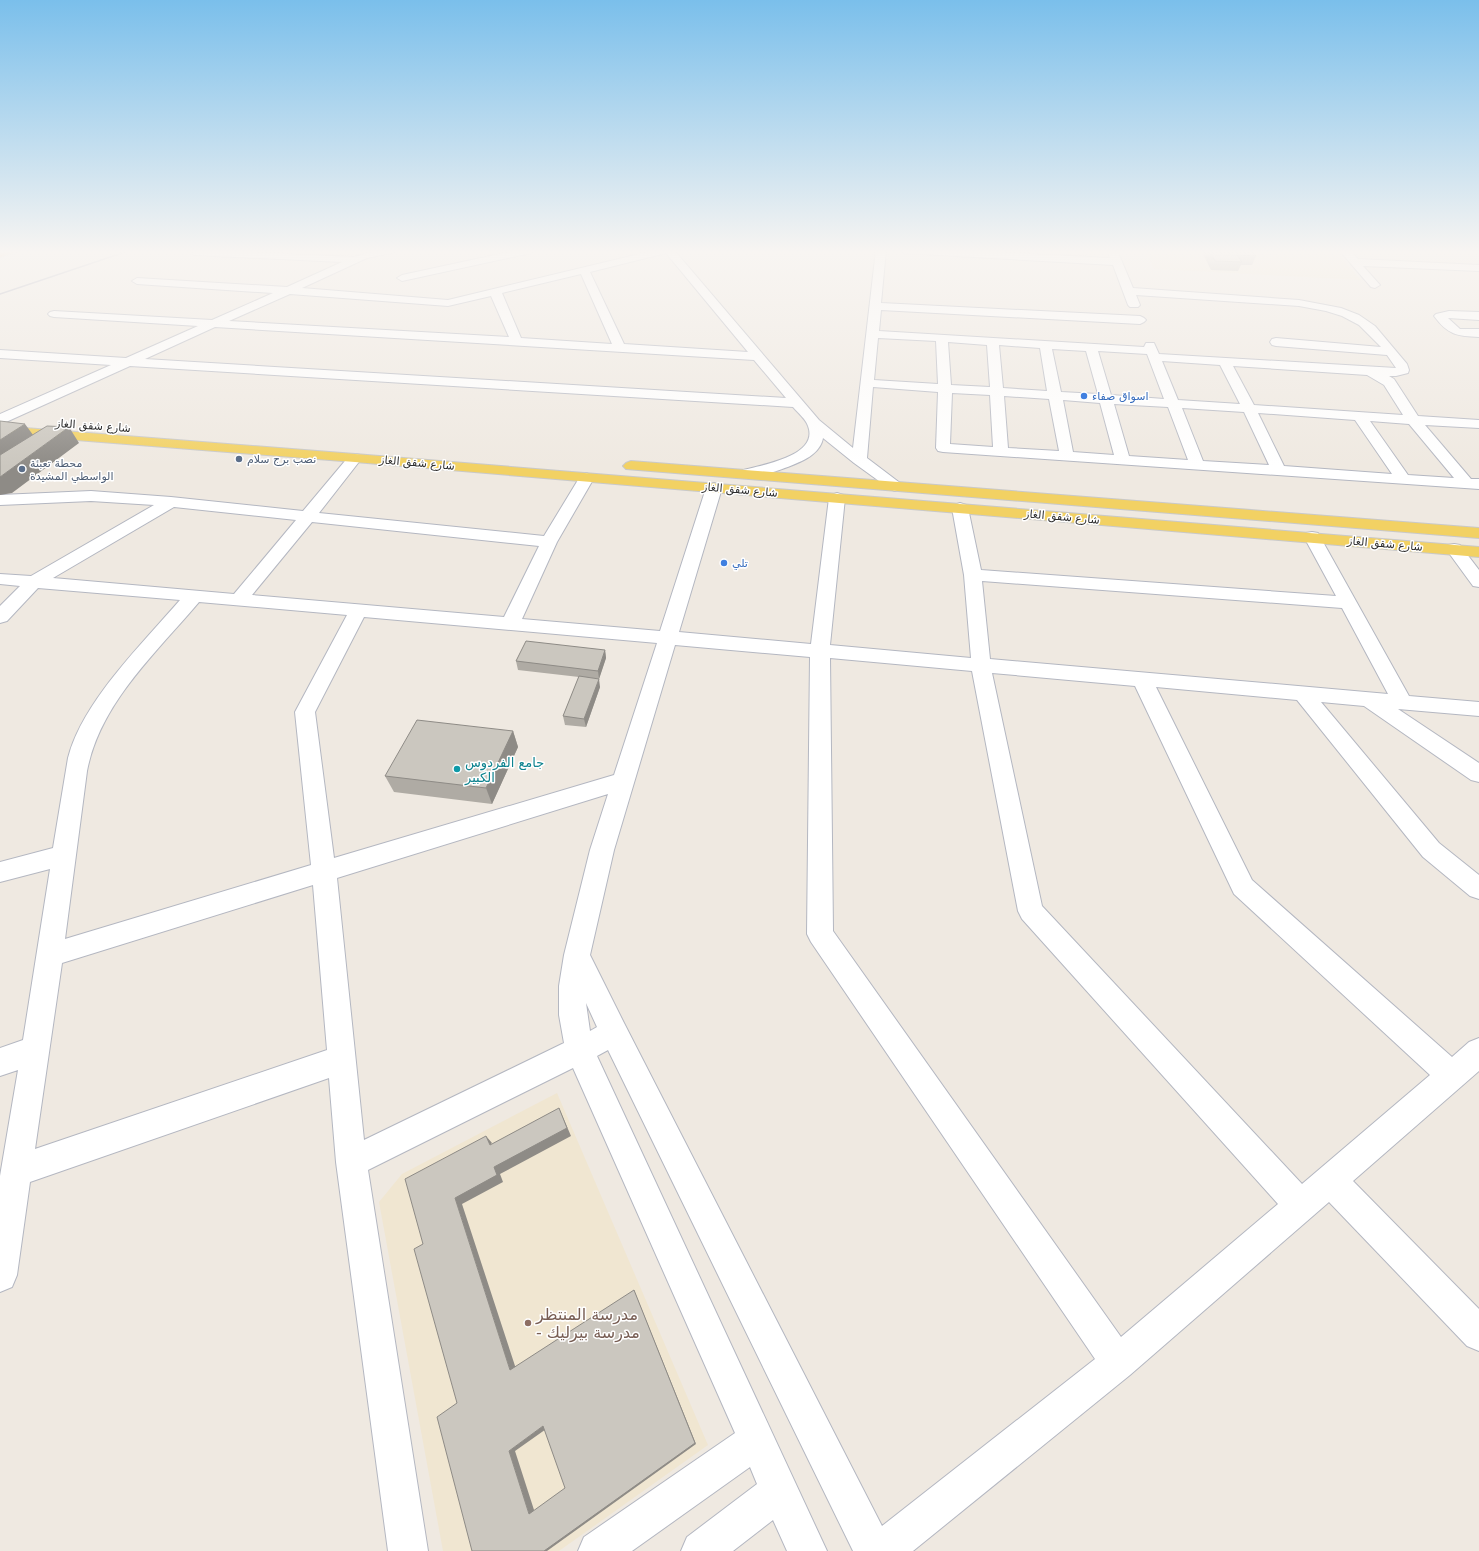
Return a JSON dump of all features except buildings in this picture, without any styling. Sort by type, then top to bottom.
[{"type":"main road","name":"شارع شقق الغاز","points":[[0,423],[54,435],[502,470],[1479,552]]},
{"type":"main road","name":"شارع شقق الغاز","points":[[0,423],[550,460]]},
{"type":"main road","points":[[502,470],[511,457]]},
{"type":"main road","name":"شارع شقق الغاز","points":[[620,465],[1479,534]]},
{"type":"street","points":[[186,322],[758,356]]},
{"type":"street","points":[[0,423],[124,362],[216,322]]},
{"type":"street","points":[[508,322],[517,342]]},
{"type":"street","points":[[608,322],[620,348]]},
{"type":"street","points":[[729,322],[814,423],[859,460],[894,486]]},
{"type":"street","points":[[859,460],[873,322]]},
{"type":"street","points":[[1141,322],[1198,466]]},
{"type":"street","points":[[872,334],[1092,347],[1225,363],[1369,371],[1396,372],[1403,370],[1401,364],[1373,330],[1363,322]]},
{"type":"street","points":[[1445,322],[1450,329],[1455,331],[1479,333]]},
{"type":"street","points":[[942,338],[945,388],[944,448],[1473,484]]},
{"type":"street","points":[[993,341],[1001,452]]},
{"type":"street","points":[[1276,342],[1391,352]]},
{"type":"street","points":[[1045,344],[1067,456]]},
{"type":"street","points":[[1092,347],[1123,460]]},
{"type":"street","points":[[0,354],[798,403]]},
{"type":"street","points":[[1225,363],[1249,408],[1279,471]]},
{"type":"street","points":[[1369,371],[1389,382],[1413,419],[1473,484]]},
{"type":"street","points":[[867,383],[1479,424]]},
{"type":"street","points":[[1359,416],[1403,479]]},
{"type":"street","points":[[744,474],[779,465],[800,457],[807,452],[816,441],[817,436],[814,423]]},
{"type":"street","points":[[36,447],[54,435]]},
{"type":"street","points":[[239,600],[355,458]]},
{"type":"street","points":[[510,624],[549,542],[586,478]]},
{"type":"street","points":[[714,488],[602,850],[577,955],[572,986],[573,1015],[579,1049],[807,1551]]},
{"type":"street","points":[[0,500],[91,496],[171,502],[549,542]]},
{"type":"street","points":[[837,498],[820,652],[820,934],[1118,1363]]},
{"type":"street","points":[[0,617],[34,582],[171,502]]},
{"type":"street","points":[[960,508],[973,575],[981,666],[1031,910],[1301,1206]]},
{"type":"street","points":[[1312,538],[1403,703]]},
{"type":"street","points":[[1454,549],[1479,582]]},
{"type":"street","points":[[973,575],[1349,603]]},
{"type":"street","points":[[0,579],[1479,709]]},
{"type":"street","points":[[0,1275],[50,954],[76,771],[82,746],[95,720],[121,683],[194,596]]},
{"type":"street","points":[[358,611],[305,712],[324,872],[351,1162],[408,1551]]},
{"type":"street","points":[[1142,680],[1243,887],[1452,1076]]},
{"type":"street","points":[[1303,694],[1431,850],[1479,889]]},
{"type":"street","points":[[1369,700],[1479,774]]},
{"type":"street","points":[[50,954],[623,781]]},
{"type":"street","points":[[0,872],[64,855]]},
{"type":"street","points":[[577,955],[614,1033],[874,1551]]},
{"type":"street","points":[[351,1162],[614,1033]]},
{"type":"street","points":[[0,1062],[35,1050]]},
{"type":"street","points":[[882,1551],[1118,1363],[1479,1052]]},
{"type":"street","points":[[16,1171],[342,1059]]},
{"type":"street","points":[[1330,1181],[1479,1334]]},
{"type":"street","points":[[598,1551],[756,1440]]},
{"type":"street","points":[[701,1551],[780,1492]]},
{"type":"shaded area","name":"مدرسة المنتظر - مدرسة بيرليك","points":[[557,1093],[708,1445],[559,1551],[443,1551],[379,1202],[402,1174]]},
{"type":"place","name":"اسواق صفاء","points":[[1084,396]]},
{"type":"place","name":"نصب برج سلام","points":[[239,459]]},
{"type":"place","name":"محطة تعبئة الواسطي المشيدة","points":[[22,469]]},
{"type":"place","name":"تلي","points":[[724,563]]},
{"type":"place","name":"جامع الفردوس الكبير","points":[[457,769]]},
{"type":"place","name":"مدرسة المنتظر - مدرسة بيرليك","points":[[528,1323]]}]
